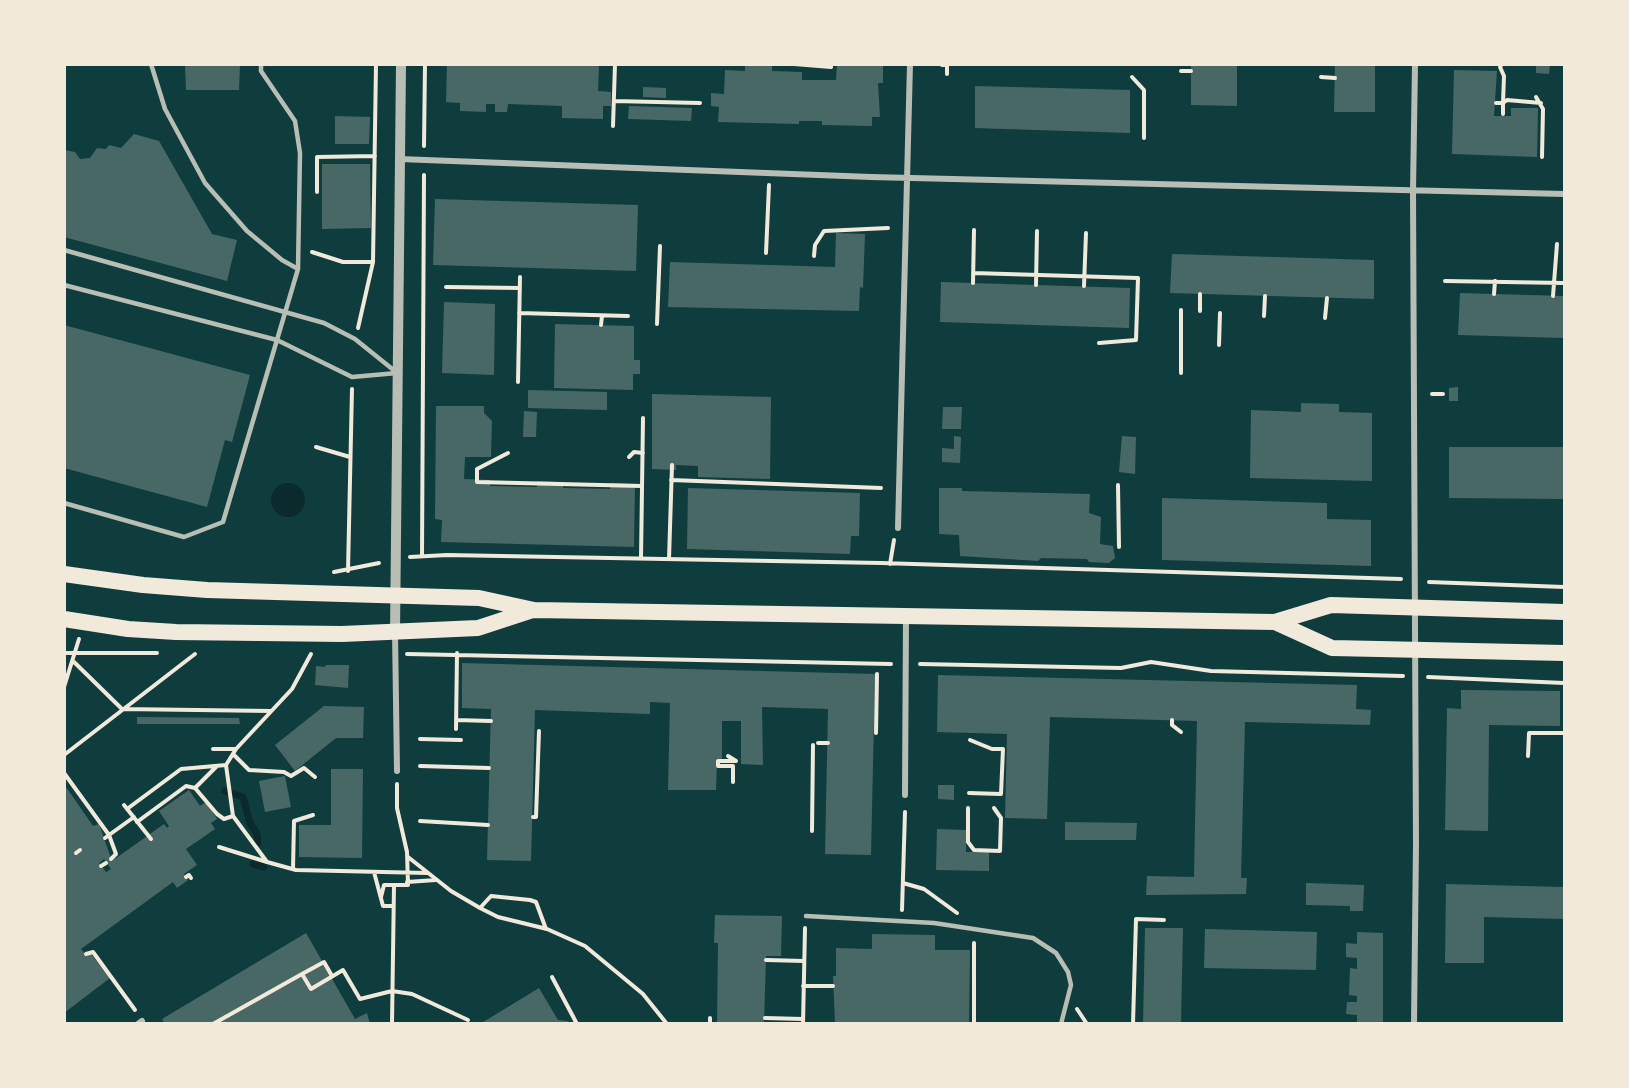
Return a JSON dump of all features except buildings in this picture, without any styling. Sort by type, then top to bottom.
[{"type":"highway","points":[[64,574],[198,589],[479,598],[534,610],[1275,622],[1331,605],[1564,612]]},
{"type":"highway","points":[[64,619],[128,629],[176,632],[395,632],[478,628],[534,610]]},
{"type":"highway","points":[[1275,622],[1332,648],[1564,653]]},
{"type":"street","points":[[397,771],[394,596],[401,64]]},
{"type":"street","points":[[898,528],[909,64]]},
{"type":"street","points":[[1413,1023],[1416,651],[1413,190],[1415,64]]},
{"type":"street","points":[[398,159],[908,178],[1564,194]]},
{"type":"street","points":[[905,795],[906,616]]},
{"type":"lane","points":[[151,64],[165,109],[205,183],[247,231],[282,260],[298,269]]},
{"type":"lane","points":[[64,503],[183,537],[223,522],[298,269],[300,153],[295,121],[261,71],[261,64]]},
{"type":"lane","points":[[64,250],[324,323],[355,339],[397,373]]},
{"type":"lane","points":[[64,285],[277,340],[352,377],[397,373]]},
{"type":"lane","points":[[806,916],[934,922],[971,929],[1008,932],[1034,938],[1056,953],[1063,961],[1071,985],[1061,1023]]},
{"type":"path","points":[[359,321],[373,262],[376,64]]},
{"type":"path","points":[[425,64],[422,555],[641,558],[1377,577]]},
{"type":"path","points":[[613,126],[615,64]]},
{"type":"path","points":[[794,64],[831,67],[831,64]]},
{"type":"path","points":[[1503,64],[1500,67],[1504,76],[1503,114]]},
{"type":"path","points":[[942,65],[947,65],[947,74]]},
{"type":"path","points":[[1181,71],[1191,71]]},
{"type":"path","points":[[1132,77],[1144,90],[1144,138]]},
{"type":"path","points":[[1321,77],[1335,78]]},
{"type":"path","points":[[1536,97],[1541,103],[1542,157]]},
{"type":"path","points":[[1516,100],[1516,108]]},
{"type":"path","points":[[1496,103],[1516,100],[1541,103]]},
{"type":"path","points":[[614,101],[700,103]]},
{"type":"path","points":[[317,192],[317,157],[375,156]]},
{"type":"path","points":[[766,254],[768,203]]},
{"type":"path","points":[[814,256],[815,245],[824,231],[888,228]]},
{"type":"path","points":[[973,283],[974,230]]},
{"type":"path","points":[[1036,285],[1037,231]]},
{"type":"path","points":[[1084,286],[1086,233]]},
{"type":"path","points":[[1553,296],[1557,244]]},
{"type":"path","points":[[657,324],[660,246]]},
{"type":"path","points":[[312,251],[343,262],[373,262]]},
{"type":"path","points":[[973,273],[1138,278],[1136,340],[1099,343]]},
{"type":"path","points":[[518,382],[520,277]]},
{"type":"path","points":[[1445,280],[1564,283]]},
{"type":"path","points":[[1494,294],[1495,281]]},
{"type":"path","points":[[446,286],[520,288]]},
{"type":"path","points":[[1200,294],[1200,311]]},
{"type":"path","points":[[1264,316],[1265,296]]},
{"type":"path","points":[[1325,318],[1327,298]]},
{"type":"path","points":[[1180,373],[1181,310]]},
{"type":"path","points":[[519,313],[628,316]]},
{"type":"path","points":[[1219,345],[1220,313]]},
{"type":"path","points":[[601,325],[602,316]]},
{"type":"path","points":[[1432,394],[1443,394]]},
{"type":"path","points":[[348,571],[352,400]]},
{"type":"path","points":[[641,558],[643,418]]},
{"type":"path","points":[[316,447],[350,457]]},
{"type":"path","points":[[629,457],[634,452],[643,453]]},
{"type":"path","points":[[508,453],[477,469],[477,482],[642,486]]},
{"type":"path","points":[[669,559],[672,465]]},
{"type":"path","points":[[671,480],[881,488]]},
{"type":"path","points":[[1118,485],[1119,547]]},
{"type":"path","points":[[890,564],[891,551],[898,528]]},
{"type":"path","points":[[648,559],[648,567]]},
{"type":"path","points":[[1441,584],[1564,587]]},
{"type":"path","points":[[64,687],[74,662],[79,639]]},
{"type":"path","points":[[637,649],[637,657]]},
{"type":"path","points":[[64,653],[159,653]]},
{"type":"path","points":[[64,755],[195,654],[183,653]]},
{"type":"path","points":[[420,653],[1121,668],[1151,662],[1211,671],[1377,675]]},
{"type":"path","points":[[456,729],[457,653]]},
{"type":"path","points":[[267,862],[233,816],[226,765],[236,749],[292,689],[311,654]]},
{"type":"path","points":[[74,662],[122,709],[271,711]]},
{"type":"path","points":[[876,733],[877,674]]},
{"type":"path","points":[[1443,677],[1564,683]]},
{"type":"path","points":[[456,720],[490,721]]},
{"type":"path","points":[[1172,720],[1172,725],[1181,732]]},
{"type":"path","points":[[532,817],[536,817],[539,731]]},
{"type":"path","points":[[1528,756],[1529,733],[1564,733]]},
{"type":"path","points":[[420,740],[461,740]]},
{"type":"path","points":[[969,793],[1001,794],[1003,791],[1003,750],[992,749],[970,740]]},
{"type":"path","points":[[818,743],[828,743]]},
{"type":"path","points":[[812,831],[813,746]]},
{"type":"path","points":[[213,749],[236,749]]},
{"type":"path","points":[[233,754],[249,770],[284,772],[291,776],[304,768],[315,777]]},
{"type":"path","points":[[728,756],[736,761],[718,761],[718,766],[733,766],[733,782]]},
{"type":"path","points":[[151,839],[125,807],[181,769],[226,765]]},
{"type":"path","points":[[195,788],[216,766]]},
{"type":"path","points":[[420,766],[489,768]]},
{"type":"path","points":[[381,897],[384,885],[408,885],[408,857],[397,808],[397,771]]},
{"type":"path","points":[[64,773],[107,836],[116,854],[111,859]]},
{"type":"path","points":[[138,822],[186,786],[195,788],[224,819],[233,816]]},
{"type":"path","points":[[968,808],[968,842],[974,850],[1000,851],[1001,818],[994,808]]},
{"type":"path","points":[[903,909],[906,812]]},
{"type":"path","points":[[293,869],[294,821],[313,815]]},
{"type":"path","points":[[107,836],[134,817]]},
{"type":"path","points":[[420,821],[488,825]]},
{"type":"path","points":[[219,847],[293,869],[427,873]]},
{"type":"path","points":[[76,853],[80,850]]},
{"type":"path","points":[[408,857],[436,880],[498,918],[547,929],[578,942],[644,994],[667,1023]]},
{"type":"path","points":[[101,866],[106,862]]},
{"type":"path","points":[[375,872],[377,889],[383,906],[393,906]]},
{"type":"path","points":[[407,882],[436,880]]},
{"type":"path","points":[[903,883],[911,884],[937,897],[954,909],[971,929],[974,1023]]},
{"type":"path","points":[[392,1023],[394,885]]},
{"type":"path","points":[[480,908],[491,896],[530,900],[536,902],[547,929]]},
{"type":"path","points":[[765,1018],[803,1021],[806,916]]},
{"type":"path","points":[[1134,1023],[1136,919],[1164,920]]},
{"type":"path","points":[[86,954],[93,952],[140,1022]]},
{"type":"path","points":[[766,960],[804,961]]},
{"type":"path","points":[[213,1023],[324,962],[332,976]]},
{"type":"path","points":[[302,974],[311,989],[343,970],[360,999],[392,991],[412,994],[468,1020]]},
{"type":"path","points":[[552,977],[577,1023]]},
{"type":"path","points":[[804,986],[833,986]]},
{"type":"water","points":[[288,483],[300,488],[305,500],[300,512],[288,517],[276,512],[271,500],[276,488]]},
{"type":"waterway","points":[[225,791],[243,797],[250,823],[257,834],[258,843]]},
{"type":"waterway","points":[[253,864],[264,867]]}]
